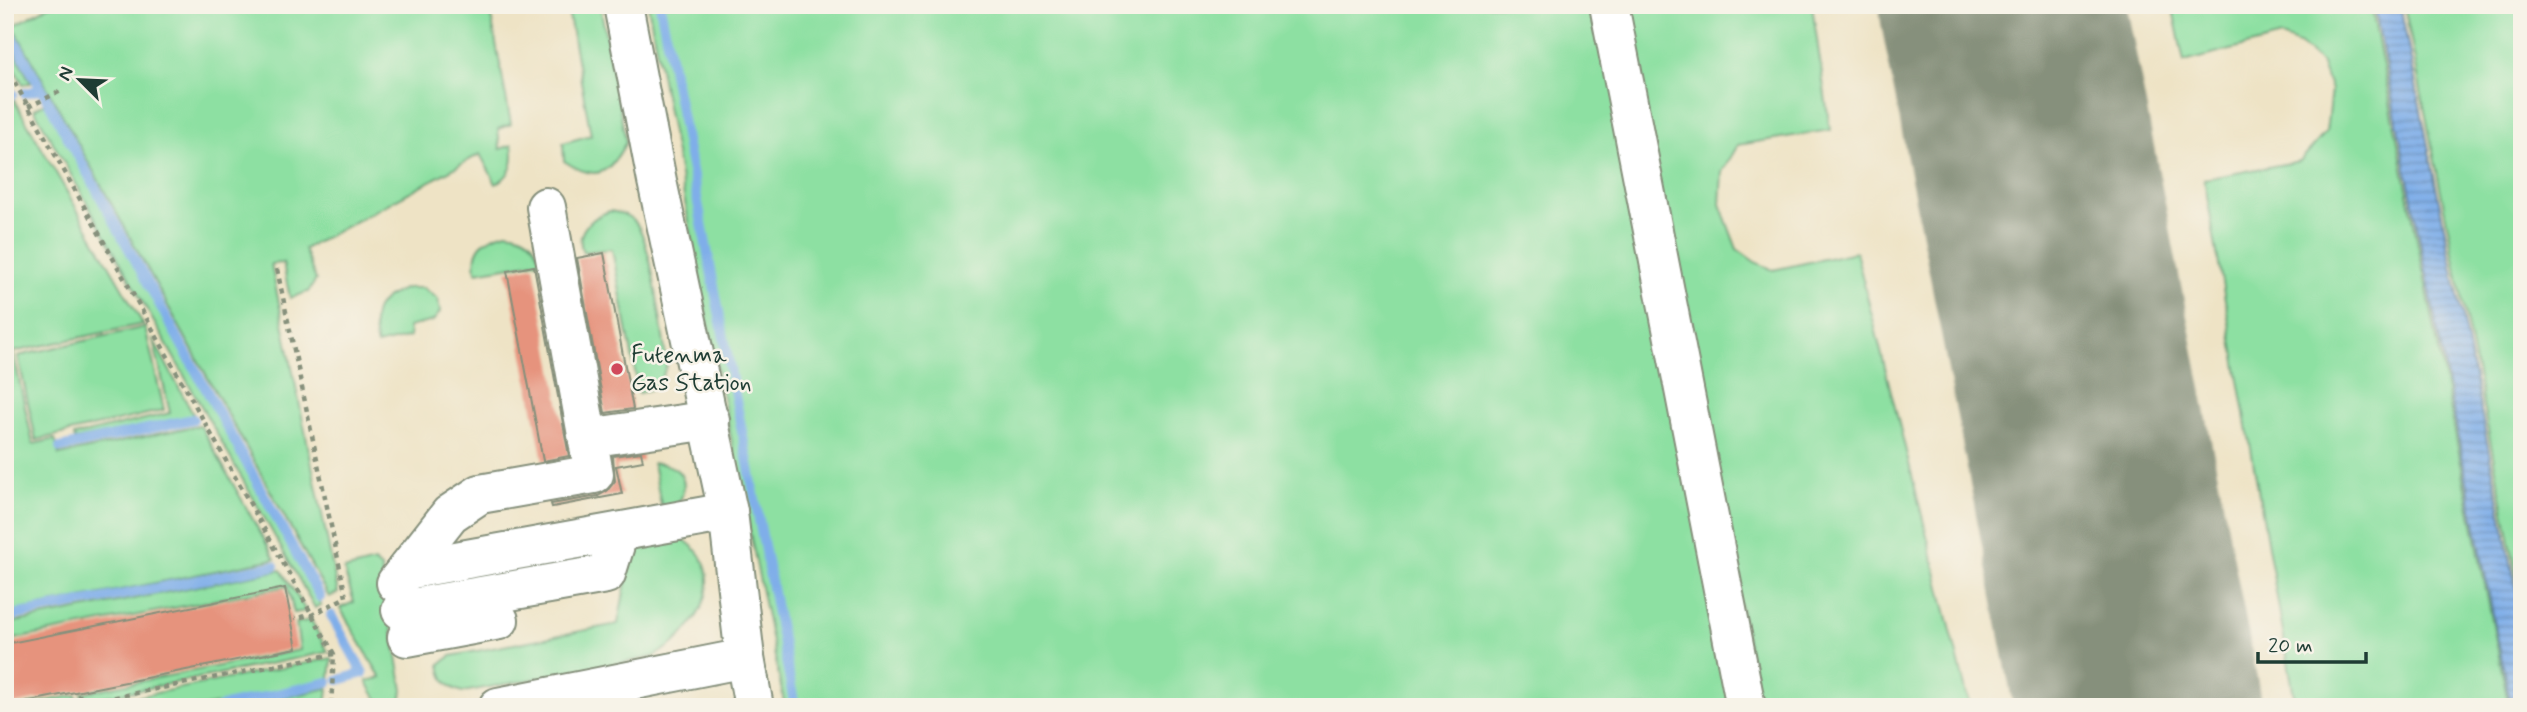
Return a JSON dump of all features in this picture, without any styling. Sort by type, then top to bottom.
[{"type":"lane","points":[[624,5],[657,181],[728,512],[745,659],[754,707]]},
{"type":"lane","points":[[1609,5],[1746,707]]},
{"type":"lane","points":[[402,600],[450,514],[480,494],[594,474],[546,207]]},
{"type":"lane","points":[[588,438],[710,420]]},
{"type":"lane","points":[[402,600],[619,532],[728,512]]},
{"type":"lane","points":[[402,600],[606,574],[619,532]]},
{"type":"lane","points":[[498,707],[745,659]]},
{"type":"path","points":[[5,65],[31,106],[334,654],[331,707]]},
{"type":"path","points":[[31,106],[61,90]]},
{"type":"path","points":[[277,269],[346,597],[312,615],[295,618]]},
{"type":"path","points":[[65,707],[334,654]]},
{"type":"path","points":[[79,694],[82,705]]},
{"type":"green space","points":[[51,5],[489,5],[511,124],[498,129],[500,149],[512,145],[513,157],[506,176],[496,184],[480,154],[304,249],[316,280],[308,292],[290,298],[283,263],[271,264],[338,593],[329,597],[13,26]]},
{"type":"green space","points":[[567,5],[600,5],[626,142],[614,162],[601,172],[585,172],[564,161],[563,143],[591,135]]},
{"type":"green space","points":[[648,5],[1599,5],[1737,707],[785,707],[704,303]]},
{"type":"green space","points":[[1623,5],[1812,5],[1830,130],[1738,145],[1722,172],[1720,204],[1737,249],[1755,262],[1773,270],[1856,252],[1970,707],[1760,707]]},
{"type":"green space","points":[[2172,5],[2371,5],[2509,707],[2296,707],[2204,179],[2300,161],[2326,132],[2331,90],[2321,62],[2299,44],[2281,37],[2184,62]]},
{"type":"green space","points":[[2404,5],[2522,5],[2522,602]]},
{"type":"green space","points":[[5,34],[31,83],[23,84],[5,53]]},
{"type":"green space","points":[[14,100],[143,324],[13,352],[33,444],[55,439],[59,455],[200,425],[275,559],[5,613],[5,102]]},
{"type":"green space","points":[[45,103],[321,605],[315,608],[34,109]]},
{"type":"green space","points":[[610,211],[630,217],[641,232],[659,311],[667,364],[658,384],[639,393],[612,249],[583,252],[581,244],[586,226]]},
{"type":"green space","points":[[506,232],[529,240],[542,261],[476,272],[476,256],[481,245]]},
{"type":"green space","points":[[407,288],[423,288],[438,299],[440,312],[433,321],[408,327],[410,337],[377,345],[374,324],[377,309],[388,297]]},
{"type":"green space","points":[[145,327],[164,410],[36,440],[18,356]]},
{"type":"green space","points":[[153,339],[194,416],[75,440],[74,436],[170,413]]},
{"type":"green space","points":[[653,463],[671,467],[681,476],[684,489],[677,506],[662,510]]},
{"type":"green space","points":[[680,537],[703,561],[708,575],[708,588],[697,616],[687,629],[673,644],[653,657],[463,692],[450,686],[444,679],[440,664],[451,656],[618,624],[631,555],[650,543]]},
{"type":"green space","points":[[374,562],[381,568],[403,690],[401,703],[395,705],[384,703],[372,692],[367,681],[381,678],[340,608],[354,602],[344,570]]},
{"type":"green space","points":[[281,570],[306,611],[294,613],[287,586],[5,641],[5,624]]},
{"type":"green space","points":[[311,620],[328,652],[84,701],[81,693],[300,650],[296,623]]},
{"type":"green space","points":[[332,658],[330,679],[204,707],[86,707]]},
{"type":"green space","points":[[328,688],[326,707],[245,707]]},
{"type":"green space","points":[[76,695],[77,702],[52,707],[17,707]]},
{"type":"water","points":[[2374,5],[2400,5],[2522,617],[2522,707],[2511,707]]},
{"type":"building","points":[[604,253],[633,409],[605,413],[577,258]]},
{"type":"building","points":[[534,266],[569,456],[543,461],[507,271]]},
{"type":"building","points":[[641,452],[643,461],[616,466],[622,494],[552,507],[551,504],[598,496],[607,491],[615,481],[613,456]]},
{"type":"building","points":[[285,588],[297,648],[5,706],[5,644]]},
{"type":"waterway","points":[[660,5],[795,707]]},
{"type":"waterway","points":[[5,23],[320,597]]},
{"type":"waterway","points":[[25,93],[42,89]]},
{"type":"waterway","points":[[5,95],[13,94]]},
{"type":"waterway","points":[[60,448],[193,419]]},
{"type":"waterway","points":[[5,617],[274,566]]},
{"type":"waterway","points":[[331,615],[363,673],[339,680]]},
{"type":"waterway","points":[[220,707],[328,682]]},
{"type":"runway","points":[[2002,5],[2138,707]]},
{"type":"place","name":"Futenma Gas Station","points":[[617,369]]}]
